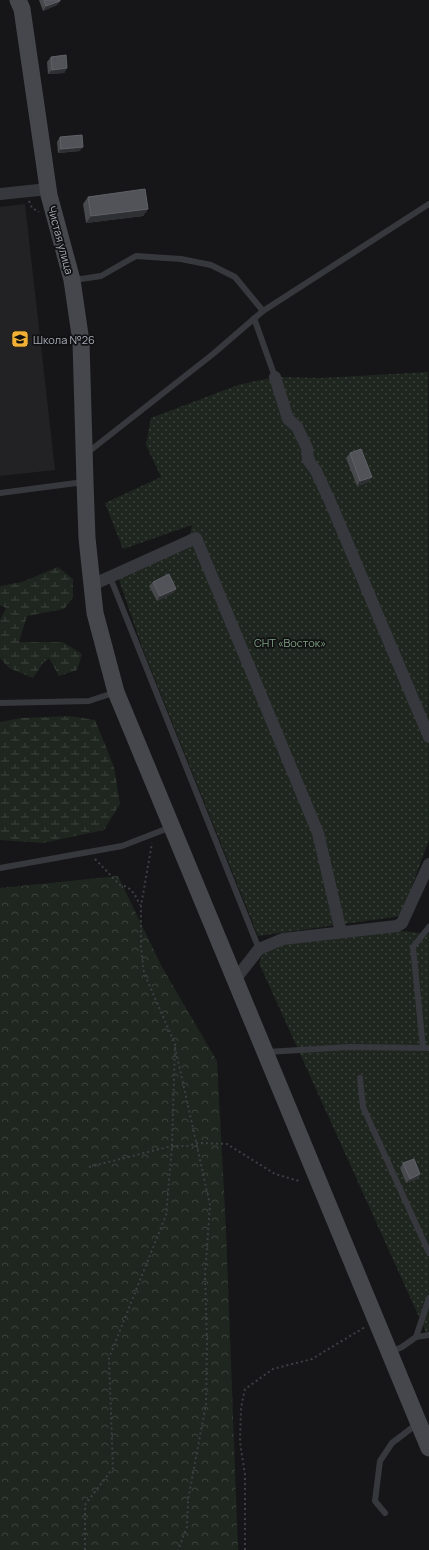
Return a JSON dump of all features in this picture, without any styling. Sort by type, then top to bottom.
[{"type":"main road","name":"Чистая улица","points":[[18,0],[22,9],[48,189],[72,280],[81,342],[85,454],[84,482],[92,585],[95,613],[116,692],[170,827],[429,1448]]},
{"type":"street","points":[[0,194],[48,189]]},
{"type":"street","points":[[275,377],[288,419],[297,427],[307,448],[308,460],[316,471],[329,499],[429,737]]},
{"type":"street","points":[[92,585],[196,538],[318,833],[341,932]]},
{"type":"street","points":[[234,981],[259,949],[283,939],[397,926],[402,923],[429,864]]},
{"type":"lane","points":[[85,454],[213,354],[262,311],[429,204]]},
{"type":"lane","points":[[72,280],[101,276],[136,256],[181,259],[211,265],[235,277],[262,311]]},
{"type":"lane","points":[[254,318],[275,377]]},
{"type":"lane","points":[[0,493],[84,482]]},
{"type":"lane","points":[[110,577],[259,949]]},
{"type":"lane","points":[[0,703],[88,701],[116,692]]},
{"type":"lane","points":[[0,868],[122,846],[170,827]]},
{"type":"lane","points":[[264,1052],[349,1047],[426,1048],[413,947],[429,927]]},
{"type":"lane","points":[[360,1078],[363,1107],[429,1253]]},
{"type":"lane","points":[[416,1337],[429,1298]]},
{"type":"lane","points":[[389,1353],[402,1347],[416,1337],[429,1336]]},
{"type":"lane","points":[[385,1513],[375,1500],[380,1461],[392,1443],[418,1423]]},
{"type":"path","points":[[27,199],[32,208],[46,216],[54,215]]},
{"type":"path","points":[[154,834],[144,878],[141,906],[141,947],[144,974],[175,1044],[198,1143],[210,1205],[205,1275],[207,1341],[206,1404],[188,1500],[187,1527],[178,1550]]},
{"type":"path","points":[[92,852],[96,862],[113,876],[120,885],[128,886],[133,891],[141,906]]},
{"type":"path","points":[[85,1550],[85,1506],[113,1468],[109,1358],[166,1215],[172,1146],[175,1044]]},
{"type":"path","points":[[90,1167],[172,1146],[187,1146],[198,1143],[227,1144],[275,1174],[299,1181]]},
{"type":"path","points":[[245,1550],[245,1475],[240,1442],[241,1408],[245,1388],[273,1369],[312,1359],[376,1320]]},
{"type":"shaded area","name":"Школа №26","points":[[25,204],[55,470],[0,476],[0,207]]},
{"type":"green space","name":"СНТ «Восток»","points":[[428,372],[429,840],[401,916],[258,936],[142,647],[118,577],[187,549],[192,525],[123,549],[105,503],[161,477],[146,445],[151,418],[238,385],[275,377],[322,378]]},
{"type":"green space","points":[[58,567],[73,579],[73,598],[64,609],[27,616],[19,642],[63,642],[82,654],[77,670],[59,676],[49,658],[43,663],[33,678],[9,668],[0,658],[0,620],[6,608],[0,605],[0,586],[22,582]]},
{"type":"green space","points":[[69,716],[95,720],[114,767],[120,804],[104,830],[43,843],[0,840],[0,722],[21,718]]},
{"type":"green space","points":[[118,876],[162,967],[217,1061],[226,1229],[238,1550],[0,1550],[0,888]]},
{"type":"green space","points":[[402,931],[429,934],[429,1339],[259,963],[266,947],[289,938]]},
{"type":"building","points":[[44,0],[60,0],[60,1],[46,6]]},
{"type":"building","points":[[66,55],[67,68],[52,70],[51,57]]},
{"type":"building","points":[[82,135],[83,147],[61,149],[60,137]]},
{"type":"building","points":[[145,189],[148,209],[91,216],[88,197]]},
{"type":"building","points":[[361,449],[372,477],[360,481],[350,453]]},
{"type":"building","points":[[169,574],[176,589],[160,596],[153,582]]},
{"type":"building","points":[[414,1159],[420,1174],[410,1179],[403,1163]]},
{"type":"place","name":"Школа №26","points":[[20,339]]}]
